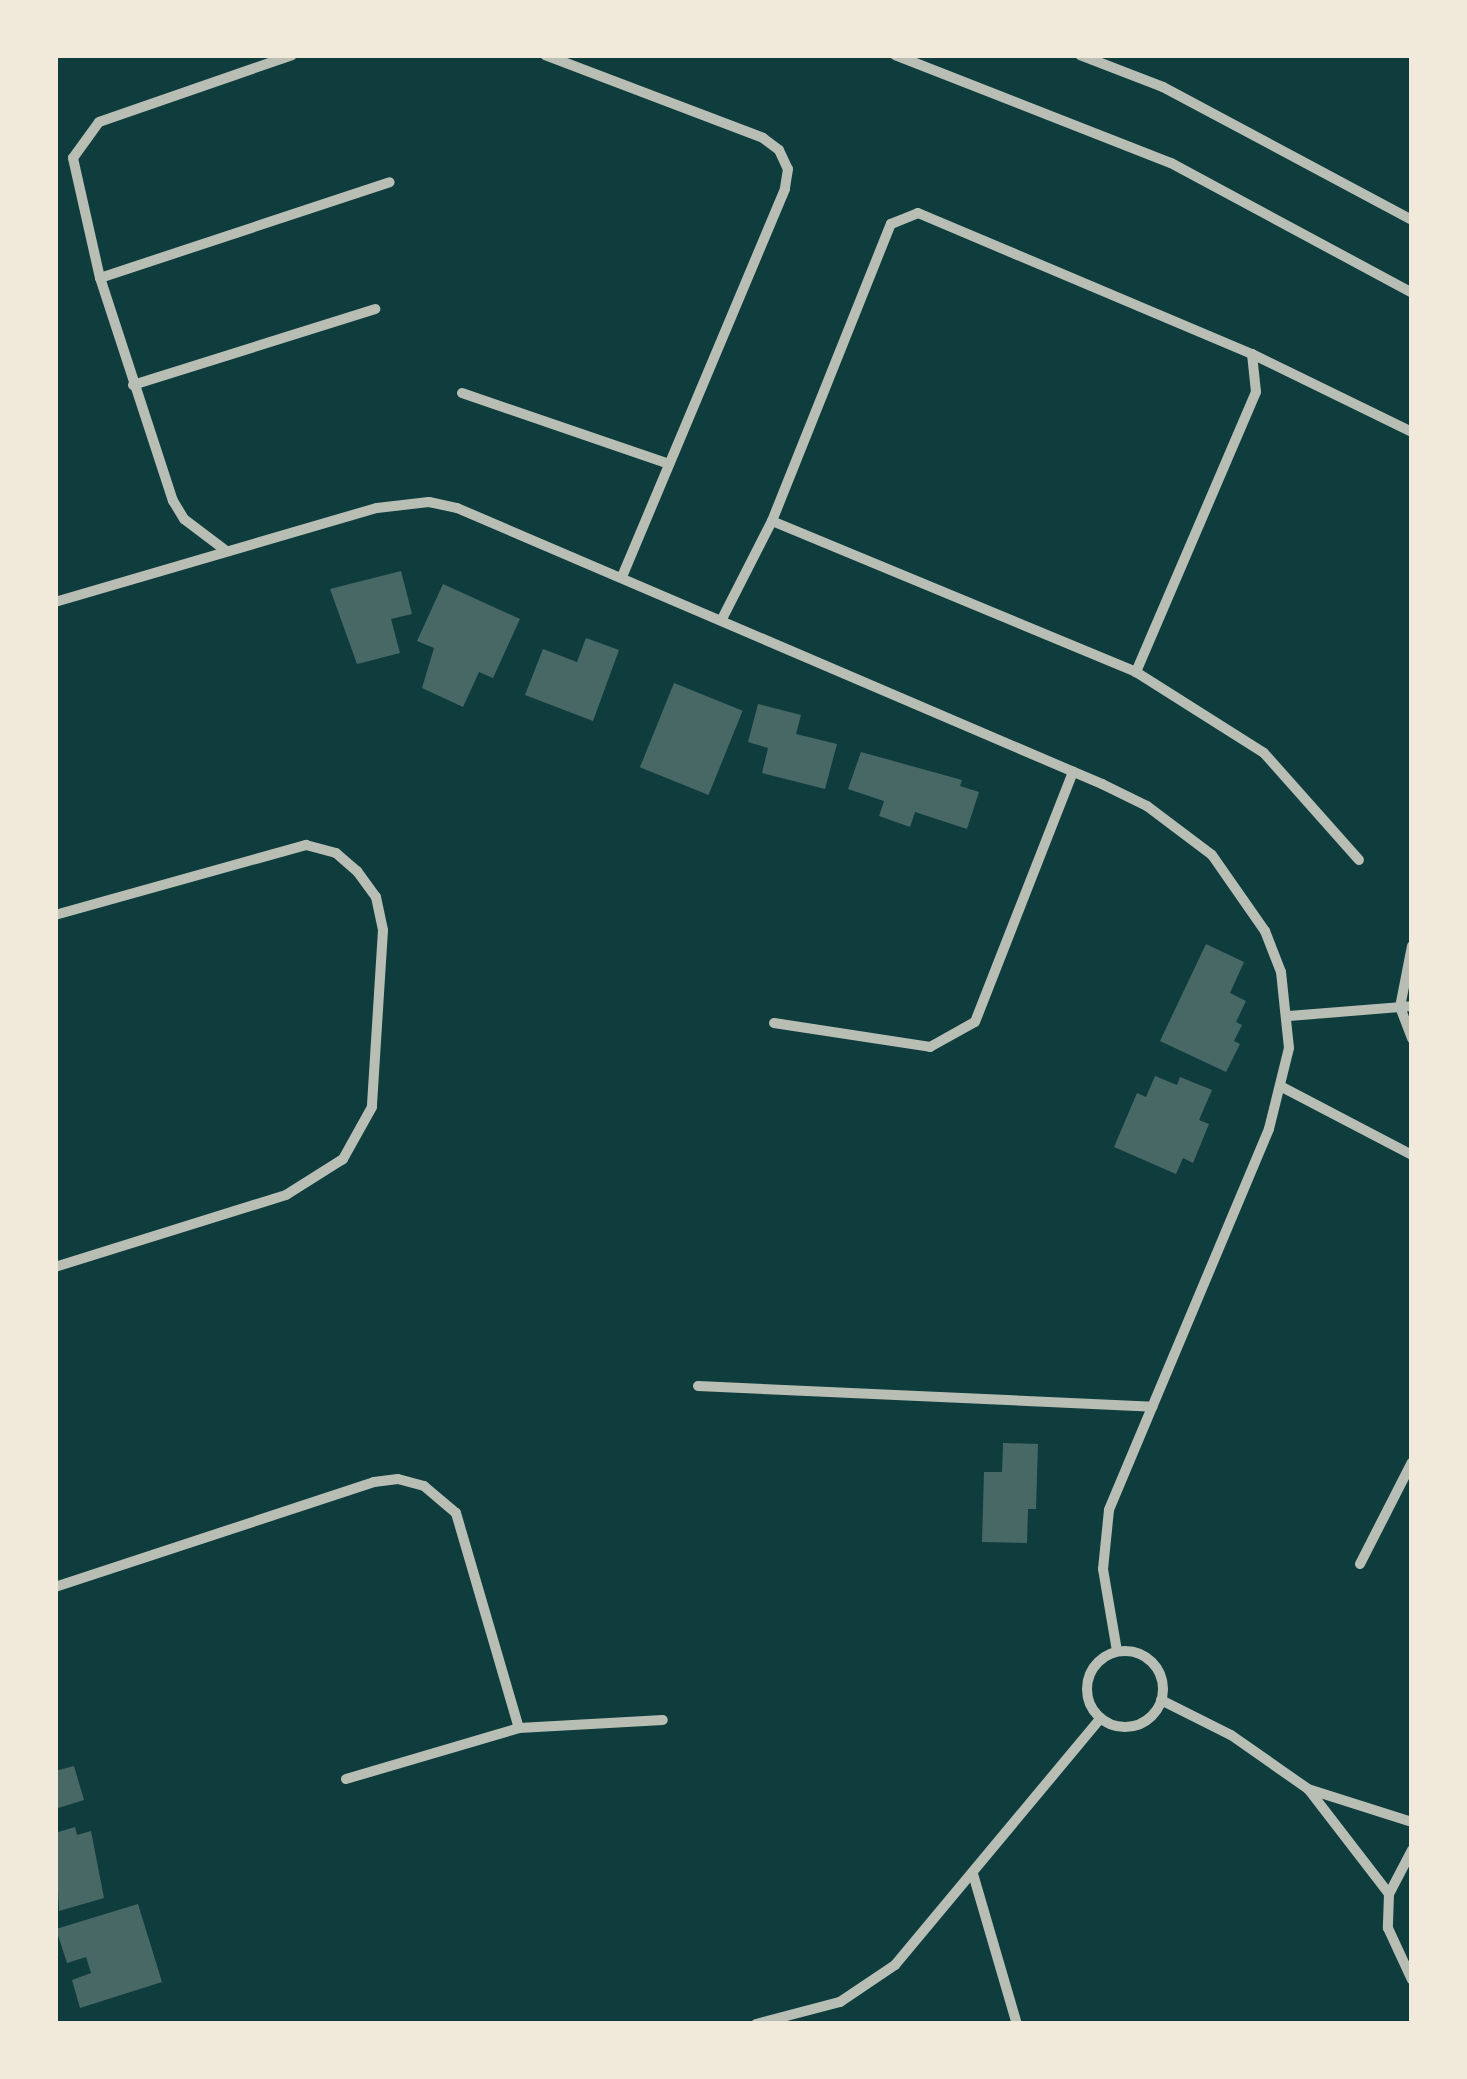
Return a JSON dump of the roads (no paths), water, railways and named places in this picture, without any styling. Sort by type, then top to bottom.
[{"type":"street","points":[[226,550],[184,518],[172,501],[100,278],[72,177],[81,139],[108,118],[292,55]]},
{"type":"street","points":[[545,55],[762,138],[779,150],[788,169],[785,190],[623,574]]},
{"type":"street","points":[[895,55],[1171,163],[1412,294]]},
{"type":"street","points":[[1080,55],[1163,87],[1412,220]]},
{"type":"street","points":[[100,278],[390,182]]},
{"type":"street","points":[[722,619],[772,521],[898,217],[929,215],[1252,354],[1412,432]]},
{"type":"street","points":[[133,384],[375,309]]},
{"type":"street","points":[[1136,672],[1256,392],[1252,354]]},
{"type":"street","points":[[462,393],[669,464]]},
{"type":"street","points":[[55,602],[376,508],[429,502],[623,574],[1073,772],[1147,806],[1212,855],[1265,931],[1289,1016],[1282,1087],[1154,1407],[1120,1478],[1104,1532],[1103,1569],[1117,1651]]},
{"type":"street","points":[[772,521],[1136,672],[1264,752],[1359,860]]},
{"type":"street","points":[[774,1023],[898,1047],[930,1046],[974,1022],[1073,772]]},
{"type":"street","points":[[55,915],[306,845],[336,853],[357,870],[376,897],[384,930],[372,1107],[343,1159],[286,1195],[55,1267]]},
{"type":"street","points":[[1412,946],[1406,1007],[1412,1039]]},
{"type":"street","points":[[1289,1016],[1406,1007]]},
{"type":"street","points":[[1282,1087],[1412,1155]]},
{"type":"street","points":[[698,1386],[1154,1407]]},
{"type":"street","points":[[1360,1564],[1412,1462]]},
{"type":"street","points":[[55,1588],[374,1482],[411,1482],[456,1513],[519,1728]]},
{"type":"street","points":[[1117,1651],[1150,1660],[1161,1673],[1162,1700],[1148,1720],[1132,1727],[1100,1719],[1086,1688],[1101,1658],[1117,1651]]},
{"type":"street","points":[[1162,1700],[1232,1735],[1308,1789],[1389,1894]]},
{"type":"street","points":[[756,2024],[860,1993],[910,1950],[1100,1719]]},
{"type":"street","points":[[346,1778],[519,1728],[663,1720]]},
{"type":"street","points":[[1308,1789],[1412,1822]]},
{"type":"street","points":[[1412,1850],[1389,1894],[1388,1928],[1412,1980]]},
{"type":"street","points":[[973,1874],[1017,2024]]}]
